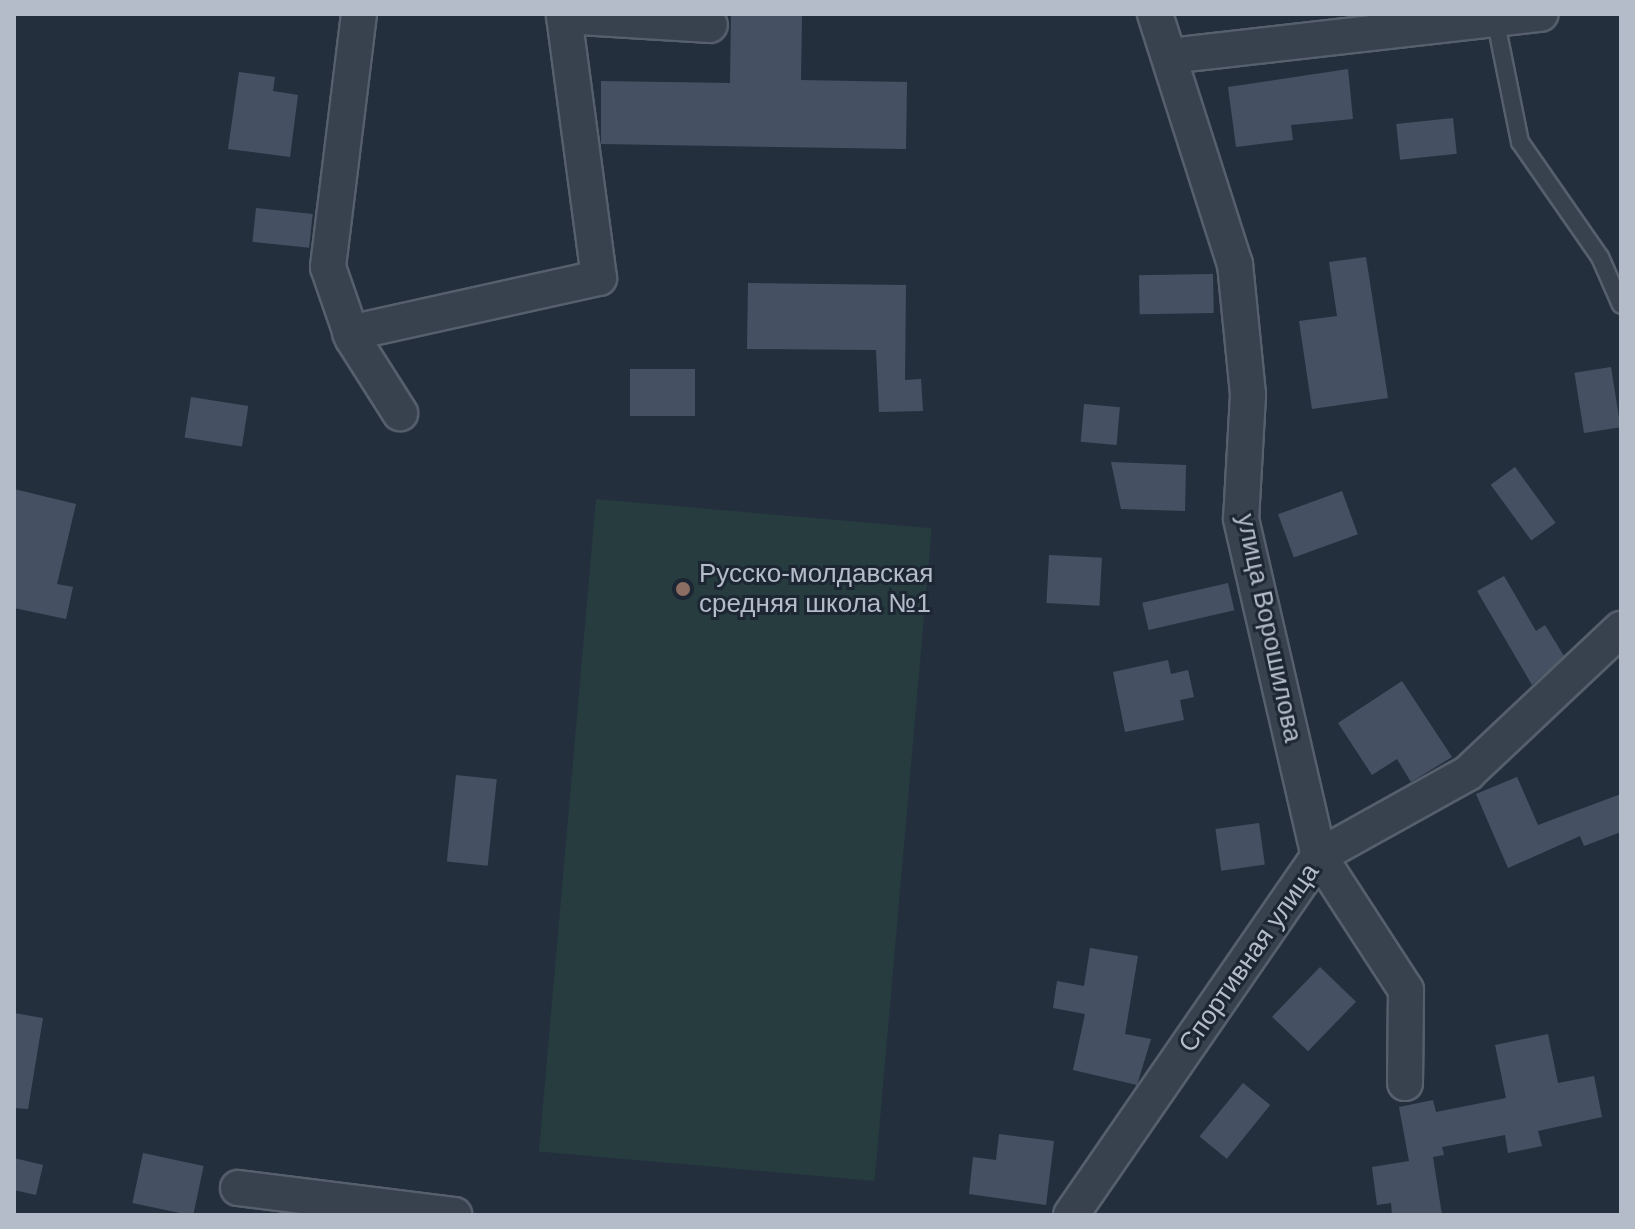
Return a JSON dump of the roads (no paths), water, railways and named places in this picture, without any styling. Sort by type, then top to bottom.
[{"type":"street","points":[[359,14],[328,267],[350,333],[400,413]]},
{"type":"street","name":"улица Ворошилова","points":[[1155,14],[1235,264],[1248,395],[1241,519],[1319,856],[1406,990],[1405,1083]]},
{"type":"street","points":[[1170,56],[1541,14]]},
{"type":"street","points":[[350,333],[599,278],[564,16],[710,25]]},
{"type":"street","name":"Спортивная улица","points":[[1071,1215],[1319,856],[1468,773],[1615,647]]},
{"type":"street","points":[[238,1188],[454,1215]]},
{"type":"lane","points":[[1495,18],[1520,142],[1600,257],[1621,305]]},
{"type":"place","name":"Русско-молдавская средняя школа №1","points":[[683,589]]}]
